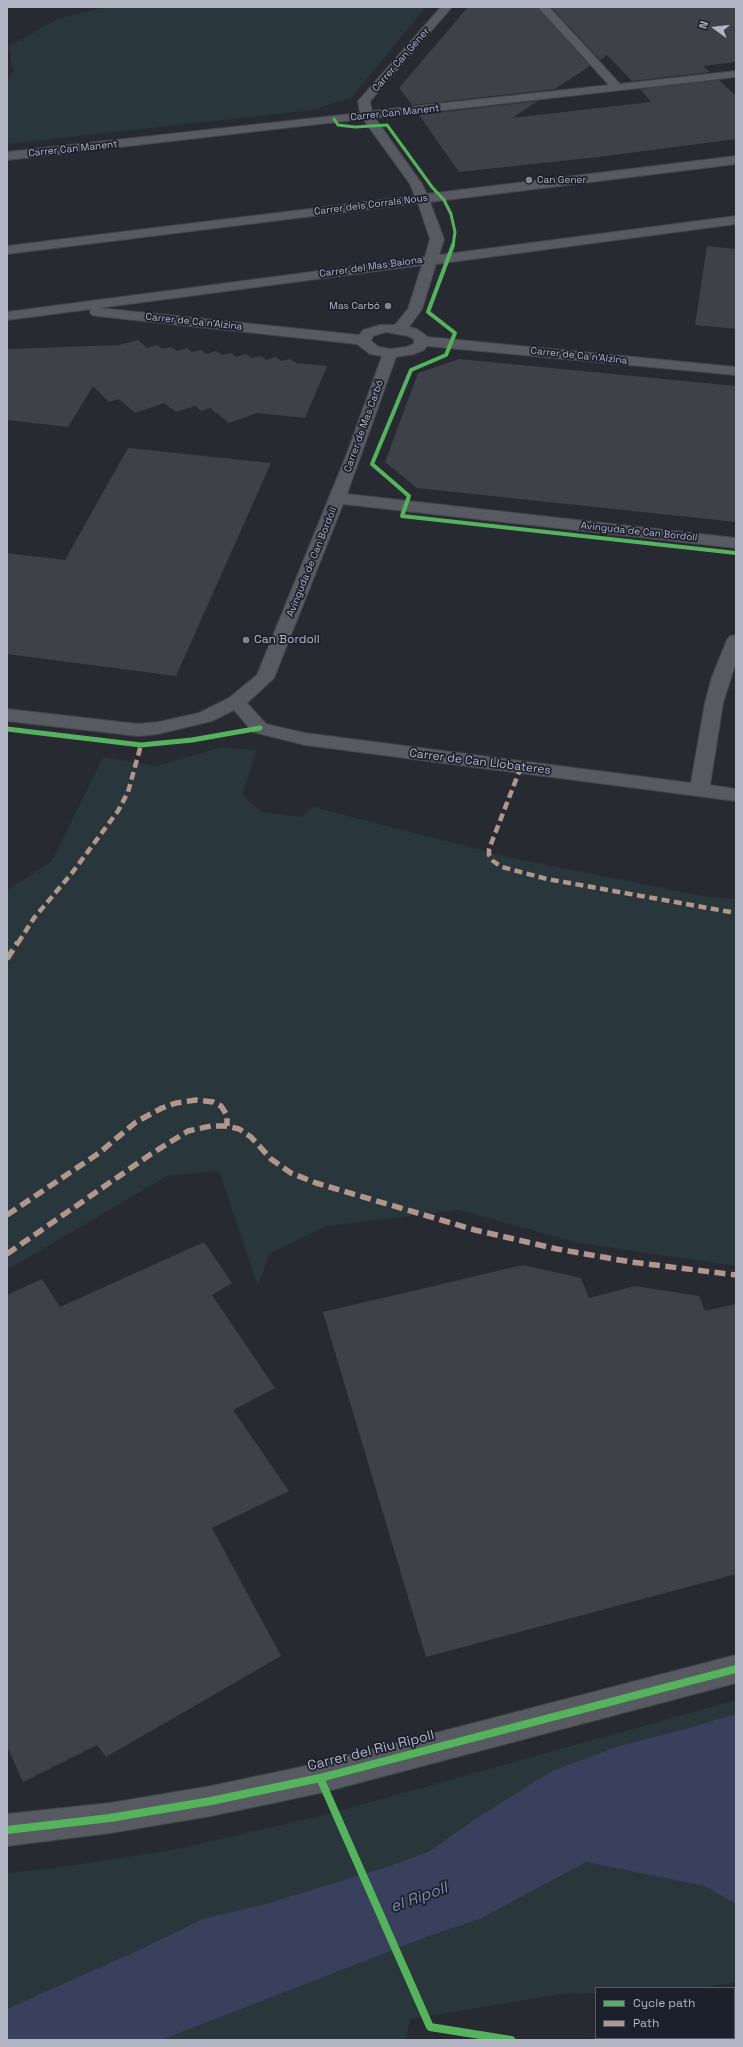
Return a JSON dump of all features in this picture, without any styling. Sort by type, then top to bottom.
[{"type":"street","name":"Carrer Can Gener","points":[[366,116],[364,101],[448,7]]},
{"type":"street","points":[[543,7],[617,87]]},
{"type":"street","name":"Carrer Can Manent","points":[[7,156],[736,74]]},
{"type":"street","points":[[366,116],[416,184],[423,198],[437,239],[432,259],[415,309],[400,329]]},
{"type":"street","name":"Carrer dels Corrals Nous","points":[[7,250],[736,160]]},
{"type":"street","name":"Carrer del Mas Baiona","points":[[7,316],[736,220]]},
{"type":"street","name":"Carrer de Ca n'Alzina","points":[[24,314],[97,312],[363,340]]},
{"type":"street","points":[[385,328],[400,329],[418,334],[422,341],[419,347],[415,350],[390,353],[375,351],[366,346],[363,340],[368,333],[373,331],[385,328]]},
{"type":"street","name":"Carrer de Ca n'Alzina","points":[[422,341],[736,371]]},
{"type":"street","name":"Carrer de Mas Carbó","points":[[337,498],[390,353]]},
{"type":"street","name":"Avinguda de Can Bordoll","points":[[7,715],[138,730],[158,728],[205,717],[236,702],[265,678],[337,498],[736,543]]},
{"type":"street","points":[[700,790],[714,703],[728,679],[736,640]]},
{"type":"street","name":"Carrer de Can Llobateres","points":[[236,702],[260,728],[305,739],[736,795]]},
{"type":"street","name":"Carrer del Riu Ripoll","points":[[7,1830],[110,1818],[211,1801],[320,1778],[736,1669]]},
{"type":"shaded area","points":[[107,7],[426,7],[351,98],[312,110],[7,144],[7,80],[13,72],[9,46],[58,19]]},
{"type":"shaded area","points":[[221,747],[257,750],[242,794],[261,812],[301,817],[313,807],[512,858],[708,897],[736,899],[736,1266],[579,1243],[459,1210],[327,1226],[270,1253],[258,1286],[219,1171],[167,1176],[7,1270],[7,890],[52,861],[103,757],[157,766]]},
{"type":"shaded area","points":[[736,1700],[736,1982],[707,1987],[595,1987],[595,1993],[561,1994],[410,2019],[406,2040],[7,2040],[7,1873],[63,1867],[178,1849],[328,1814]]},
{"type":"shaded area","points":[[736,2016],[736,2040],[588,2040],[595,2037],[595,2039],[735,2039]]},
{"type":"water","name":"el Ripoll","points":[[736,1714],[736,1904],[705,1886],[586,1862],[480,1919],[429,1936],[161,2040],[7,2040],[7,2009],[139,1950],[203,1919],[269,1903],[393,1865],[430,1851],[478,1817],[552,1771],[619,1746]]},
{"type":"building","points":[[468,7],[537,7],[590,66],[555,89],[412,105],[399,88]]},
{"type":"building","points":[[551,7],[736,7],[736,62],[703,66],[710,72],[632,81],[607,55],[600,60]]},
{"type":"building","points":[[719,80],[736,96],[736,139],[598,157],[459,172],[419,115],[538,101],[512,118],[651,102],[640,89]]},
{"type":"building","points":[[707,246],[736,249],[736,329],[695,325]]},
{"type":"building","points":[[138,340],[147,348],[157,345],[162,349],[171,347],[177,351],[187,348],[192,352],[201,350],[207,354],[216,351],[222,355],[231,353],[236,357],[246,354],[252,358],[261,356],[266,360],[276,357],[281,361],[290,359],[296,363],[327,366],[305,418],[257,413],[229,423],[210,408],[201,411],[195,406],[176,412],[164,403],[135,413],[119,399],[109,402],[93,386],[68,427],[7,420],[7,349],[119,345]]},
{"type":"building","points":[[459,359],[736,386],[736,522],[417,488],[385,462],[418,373]]},
{"type":"building","points":[[128,448],[271,463],[176,676],[7,654],[7,553],[65,560]]},
{"type":"building","points":[[204,1242],[232,1283],[212,1295],[275,1388],[233,1410],[289,1491],[212,1528],[281,1656],[106,1757],[97,1745],[23,1782],[7,1746],[7,1295],[42,1279],[60,1307]]},
{"type":"building","points":[[523,1265],[581,1278],[589,1298],[635,1286],[699,1296],[705,1311],[736,1304],[736,1574],[426,1657],[323,1312]]},
{"type":"marked path","points":[[7,959],[34,918],[72,873],[118,811],[128,792],[141,745]]},
{"type":"marked path","points":[[521,767],[489,849],[489,855],[493,861],[502,867],[547,879],[736,913]]},
{"type":"marked path","points":[[7,1215],[99,1153],[136,1122],[162,1108],[176,1103],[196,1100],[213,1102],[221,1106],[227,1115],[227,1126]]},
{"type":"marked path","points":[[7,1254],[151,1154],[188,1131],[211,1126],[227,1126],[239,1129],[251,1137],[271,1159],[291,1173],[316,1183],[475,1230],[557,1249],[631,1262],[736,1275]]},
{"type":"cycle path","points":[[334,119],[338,125],[355,127],[387,125],[432,187],[444,200],[451,214],[455,232],[452,250],[428,312],[455,333],[446,355],[411,370],[372,464],[409,496],[402,516],[736,553]]},
{"type":"cycle path","points":[[7,729],[141,745],[192,740],[260,728]]},
{"type":"cycle path","points":[[7,1830],[110,1818],[211,1801],[320,1778],[736,1669]]},
{"type":"cycle path","points":[[320,1778],[430,2027],[511,2040]]},
{"type":"place","name":"Can Gener","points":[[529,180]]},
{"type":"place","name":"Mas Carbó","points":[[388,306]]},
{"type":"place","name":"Can Bordoll","points":[[246,640]]}]
